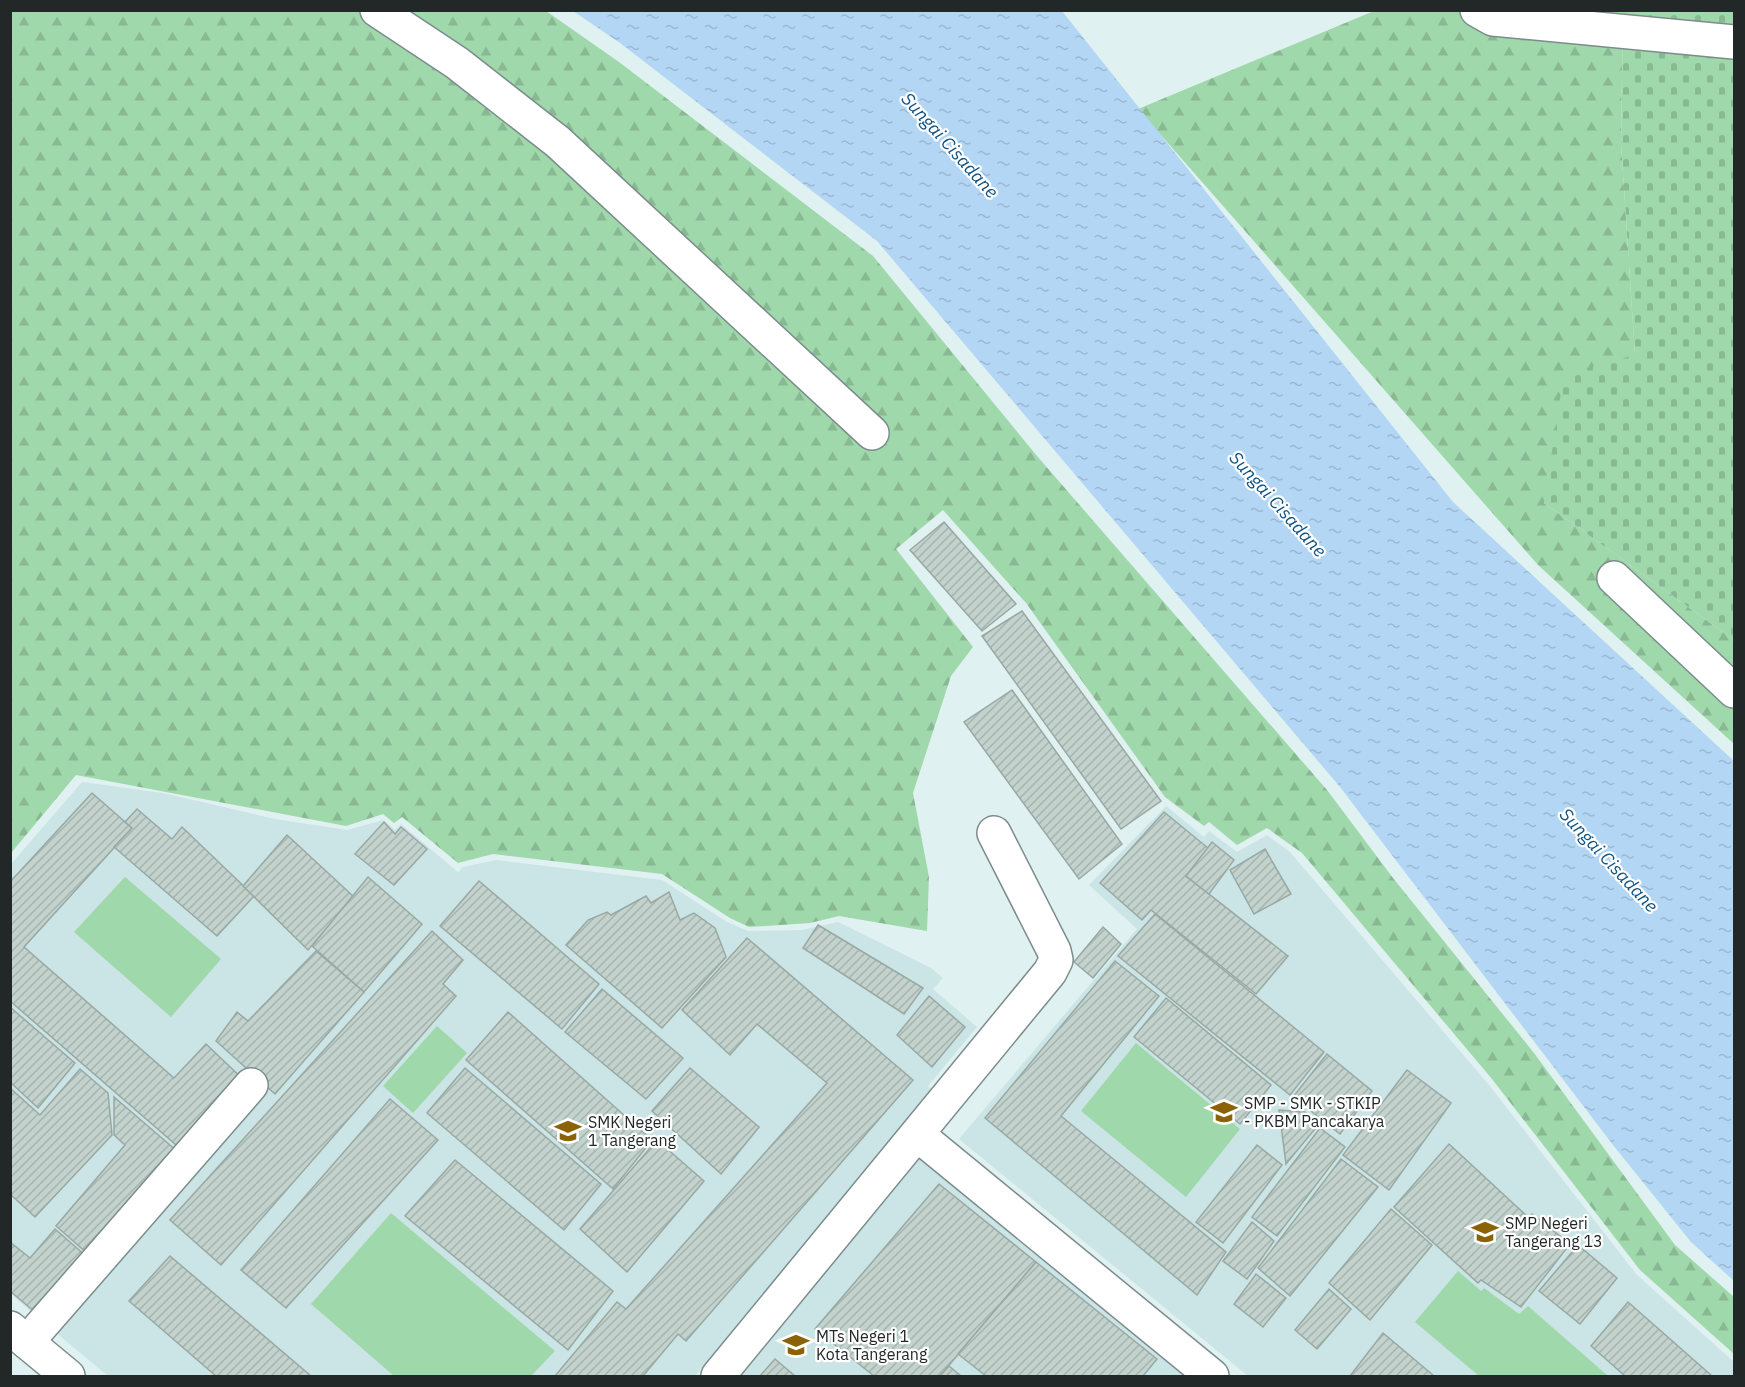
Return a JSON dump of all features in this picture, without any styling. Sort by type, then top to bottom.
[{"type":"street","points":[[377,10],[457,63],[558,142],[872,433]]},
{"type":"street","points":[[1477,10],[1493,19],[1734,42]]},
{"type":"street","points":[[1614,578],[1734,691]]},
{"type":"street","points":[[718,1377],[1050,972],[1056,960],[1054,951],[994,833]]},
{"type":"street","points":[[68,1377],[19,1335],[251,1085]]},
{"type":"street","points":[[918,1135],[1212,1377]]},
{"type":"shaded area","name":"SMK Negeri 1 Tangerang","points":[[82,782],[163,793],[275,819],[347,830],[383,820],[395,830],[401,824],[458,872],[463,867],[496,860],[662,880],[727,922],[748,931],[802,930],[838,922],[931,968],[943,978],[933,989],[977,1027],[928,1086],[934,1092],[695,1376],[108,1376],[55,1332],[201,1168],[182,1152],[36,1316],[11,1294],[11,864]]},
{"type":"shaded area","name":"SMP - SMK - STKIP - PKBM Pancakarya","points":[[1166,806],[1204,837],[1209,831],[1237,852],[1267,835],[1290,852],[1489,1085],[1637,1275],[1734,1362],[1734,1376],[1248,1376],[959,1139],[1137,929],[1089,885]]},
{"type":"shaded area","points":[[923,1155],[1189,1376],[739,1376]]},
{"type":"green space","points":[[11,11],[546,11],[619,62],[873,256],[1037,456],[1327,790],[1393,878],[1534,1053],[1675,1245],[1734,1297],[1734,1354],[1640,1270],[1492,1079],[1302,853],[1267,828],[1237,845],[1209,822],[1204,826],[1165,797],[1026,603],[943,510],[896,549],[973,647],[951,676],[913,793],[929,877],[927,931],[839,916],[810,923],[749,927],[730,918],[662,874],[493,854],[458,863],[402,817],[394,823],[383,814],[346,826],[76,775],[11,853]]},
{"type":"green space","points":[[1374,11],[1623,11],[1621,143],[1635,355],[1544,503],[1734,640],[1734,744],[1538,565],[1138,109]]},
{"type":"green space","points":[[1623,11],[1734,11],[1734,640],[1544,503],[1564,374],[1635,355],[1621,143]]},
{"type":"green space","points":[[125,877],[221,959],[171,1017],[74,932]]},
{"type":"green space","points":[[437,1026],[467,1053],[413,1113],[383,1086]]},
{"type":"green space","points":[[1136,1043],[1240,1129],[1186,1197],[1081,1111]]},
{"type":"green space","points":[[391,1213],[555,1351],[531,1376],[394,1376],[311,1304]]},
{"type":"green space","points":[[1458,1271],[1481,1291],[1484,1288],[1519,1314],[1528,1306],[1608,1376],[1479,1376],[1415,1322]]},
{"type":"water","name":"Sungai Cisadane","points":[[573,11],[1062,11],[1453,502],[1734,761],[1734,1281],[1691,1242],[1613,1145],[1340,787],[877,241],[620,43]]},
{"type":"building","points":[[944,522],[1016,604],[982,631],[910,550]]},
{"type":"building","points":[[1022,611],[1161,801],[1121,829],[982,636]]},
{"type":"building","points":[[1012,690],[1122,844],[1079,879],[964,722]]},
{"type":"building","points":[[92,793],[132,828],[24,947],[174,1078],[206,1044],[248,1084],[183,1151],[10,1001],[10,882]]},
{"type":"building","points":[[137,809],[172,839],[182,827],[254,896],[217,936],[114,847],[132,828],[125,822]]},
{"type":"building","points":[[1164,812],[1208,848],[1186,876],[1288,956],[1256,994],[1151,910],[1142,920],[1100,883]]},
{"type":"building","points":[[384,822],[395,834],[401,827],[427,849],[394,885],[355,854]]},
{"type":"building","points":[[287,835],[354,897],[308,950],[243,886]]},
{"type":"building","points":[[1212,842],[1234,860],[1209,894],[1186,876]]},
{"type":"building","points":[[1265,849],[1291,894],[1254,914],[1230,870]]},
{"type":"building","points":[[368,877],[422,924],[364,992],[312,946]]},
{"type":"building","points":[[479,881],[599,984],[562,1029],[440,926]]},
{"type":"building","points":[[669,892],[680,920],[694,913],[715,928],[726,957],[662,1028],[566,945],[588,920],[607,912],[611,915],[646,896],[651,903]]},
{"type":"building","points":[[1155,914],[1324,1052],[1290,1095],[1118,956]]},
{"type":"building","points":[[818,925],[923,988],[904,1014],[803,948]]},
{"type":"building","points":[[1103,927],[1121,944],[1093,978],[1074,962]]},
{"type":"building","points":[[432,931],[463,960],[443,984],[456,996],[221,1265],[170,1220]]},
{"type":"building","points":[[747,938],[913,1080],[686,1341],[678,1334],[643,1376],[555,1376],[617,1302],[626,1309],[827,1083],[757,1024],[730,1055],[682,1010]]},
{"type":"building","points":[[316,951],[364,992],[275,1094],[216,1041],[237,1012],[248,1021]]},
{"type":"building","points":[[1115,961],[1159,996],[1061,1116],[1226,1252],[1197,1295],[985,1118]]},
{"type":"building","points":[[602,989],[683,1058],[646,1099],[565,1032]]},
{"type":"building","points":[[929,996],[965,1027],[932,1067],[897,1035]]},
{"type":"building","points":[[1166,998],[1271,1085],[1240,1124],[1134,1037]]},
{"type":"building","points":[[10,1007],[75,1063],[38,1108],[10,1082]]},
{"type":"building","points":[[508,1012],[652,1140],[613,1189],[466,1060]]},
{"type":"building","points":[[1327,1054],[1372,1091],[1340,1134],[1293,1097]]},
{"type":"building","points":[[465,1068],[601,1184],[564,1230],[427,1113]]},
{"type":"building","points":[[690,1068],[759,1127],[721,1174],[652,1111]]},
{"type":"building","points":[[80,1069],[108,1093],[112,1135],[35,1217],[10,1194],[10,1088],[40,1115]]},
{"type":"building","points":[[1407,1070],[1451,1103],[1389,1190],[1343,1155]]},
{"type":"building","points":[[114,1097],[177,1151],[88,1254],[56,1226],[125,1145],[114,1135]]},
{"type":"building","points":[[390,1099],[438,1140],[286,1308],[241,1270]]},
{"type":"building","points":[[1279,1110],[1305,1112],[1319,1124],[1286,1164]]},
{"type":"building","points":[[1320,1128],[1345,1147],[1277,1236],[1252,1217]]},
{"type":"building","points":[[657,1140],[704,1181],[627,1272],[580,1229]]},
{"type":"building","points":[[1449,1144],[1528,1217],[1532,1214],[1570,1244],[1521,1307],[1481,1280],[1478,1283],[1394,1207]]},
{"type":"building","points":[[1257,1145],[1282,1165],[1223,1243],[1196,1222]]},
{"type":"building","points":[[1341,1159],[1378,1187],[1290,1296],[1258,1268]]},
{"type":"building","points":[[455,1160],[613,1291],[568,1350],[405,1216]]},
{"type":"building","points":[[939,1184],[1036,1262],[940,1376],[874,1376],[815,1329]]},
{"type":"building","points":[[1391,1209],[1432,1245],[1370,1320],[1329,1283]]},
{"type":"building","points":[[1252,1222],[1274,1241],[1247,1279],[1223,1261]]},
{"type":"building","points":[[55,1229],[86,1256],[36,1313],[10,1291],[10,1242],[30,1258]]},
{"type":"building","points":[[1578,1245],[1617,1278],[1580,1324],[1539,1291]]},
{"type":"building","points":[[170,1256],[311,1376],[216,1376],[129,1301]]},
{"type":"building","points":[[1036,1262],[1157,1359],[1143,1376],[986,1376],[958,1354]]},
{"type":"building","points":[[1256,1274],[1286,1298],[1263,1327],[1234,1304]]},
{"type":"building","points":[[1329,1289],[1351,1309],[1317,1349],[1295,1330]]},
{"type":"building","points":[[1628,1302],[1712,1376],[1625,1376],[1591,1346]]},
{"type":"building","points":[[1383,1333],[1434,1376],[1350,1376]]},
{"type":"building","points":[[775,1359],[795,1376],[760,1376]]},
{"type":"building","points":[[949,1366],[961,1376],[940,1376]]},
{"type":"place","name":"SMP - SMK - STKIP - PKBM Pancakarya","points":[[1224,1112]]},
{"type":"place","name":"SMK Negeri 1 Tangerang","points":[[568,1131]]},
{"type":"place","name":"SMP Negeri Tangerang 13","points":[[1485,1232]]},
{"type":"place","name":"MTs Negeri 1 Kota Tangerang","points":[[796,1345]]}]
